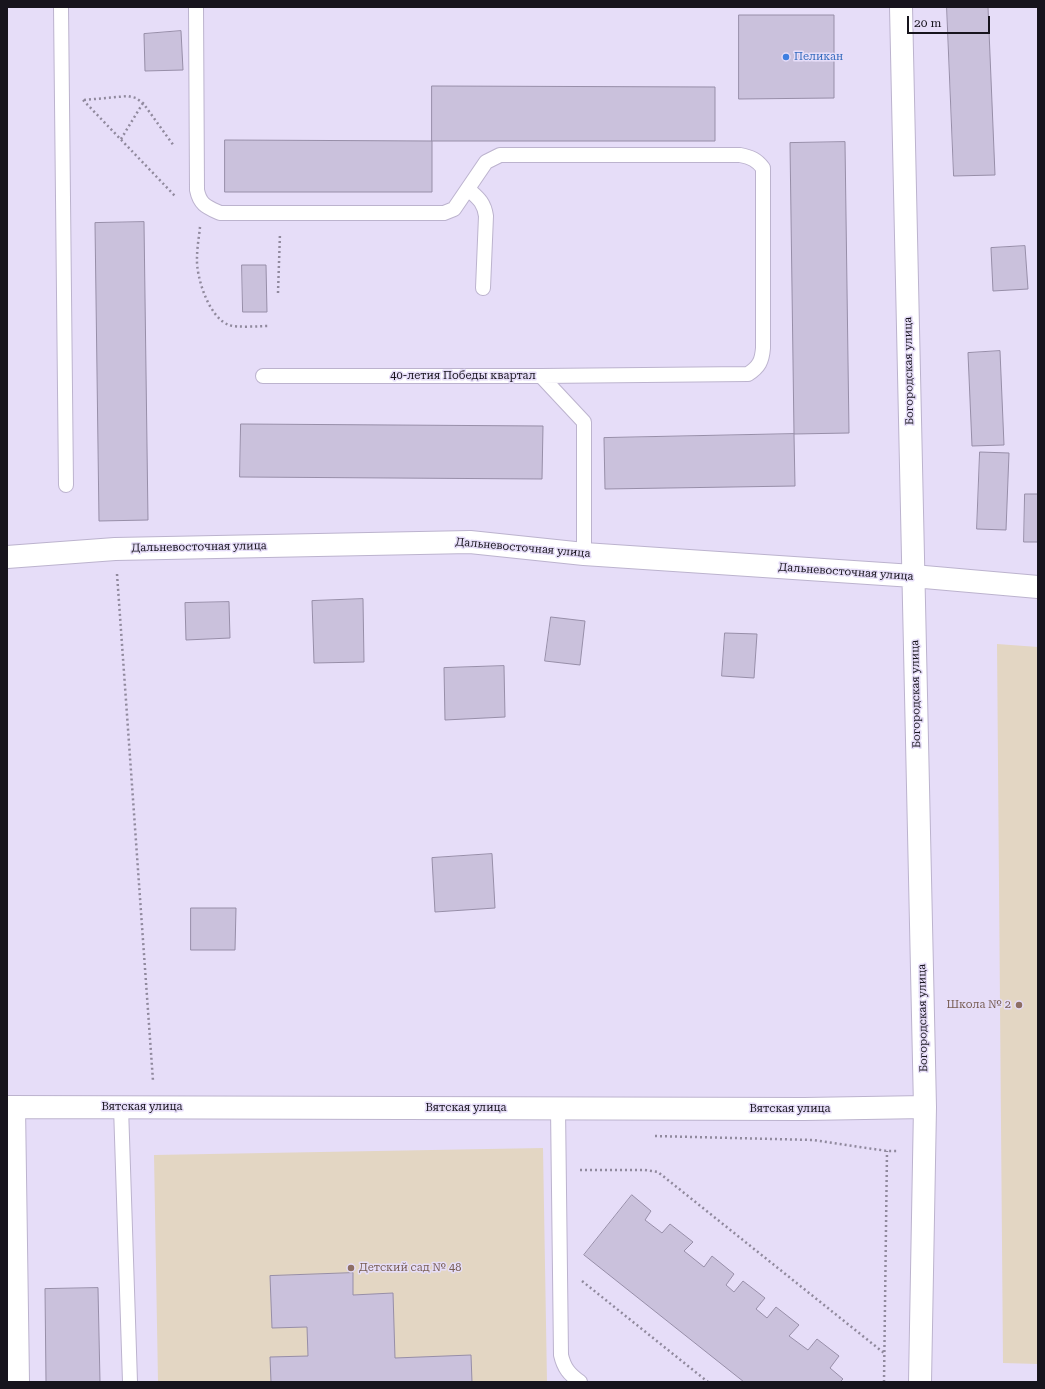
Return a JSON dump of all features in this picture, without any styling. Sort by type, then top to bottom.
[{"type":"street","name":"Богородская улица","points":[[901,7],[925,1107],[920,1382]]},
{"type":"street","name":"Дальневосточная улица","points":[[7,556],[115,549],[470,542],[584,554],[914,576],[1038,587]]},
{"type":"street","name":"Вятская улица","points":[[10,1107],[804,1109],[925,1107]]},
{"type":"street","points":[[10,1107],[11,1218],[18,1382]]},
{"type":"lane","points":[[60,7],[66,485]]},
{"type":"lane","points":[[196,7],[197,190],[199,199],[203,205],[220,213],[444,213],[454,209],[486,162],[500,155],[740,155],[750,157],[758,162],[763,168],[763,348],[762,358],[755,370],[748,374],[541,376]]},
{"type":"lane","points":[[468,189],[485,207],[484,288]]},
{"type":"lane","name":"40-летия Победы квартал","points":[[263,376],[541,376],[584,422],[584,554]]},
{"type":"lane","points":[[121,1107],[130,1382]]},
{"type":"lane","points":[[558,1108],[561,1355],[566,1370],[580,1382]]},
{"type":"path","points":[[62,91],[78,94],[178,199],[185,203],[203,205],[197,259],[200,283],[216,316],[229,326],[270,326]]},
{"type":"path","points":[[84,100],[128,96],[136,98],[143,103],[174,146]]},
{"type":"path","points":[[121,139],[143,103]]},
{"type":"path","points":[[278,293],[282,213]]},
{"type":"path","points":[[115,549],[154,1107]]},
{"type":"path","points":[[654,1136],[814,1140],[887,1150],[923,1151]]},
{"type":"path","points":[[884,1382],[887,1150]]},
{"type":"path","points":[[559,1170],[645,1170],[658,1172],[884,1353]]},
{"type":"path","points":[[560,1263],[708,1382]]},
{"type":"shaded area","name":"Школа № 2","points":[[997,644],[1038,647],[1038,1364],[1003,1363]]},
{"type":"shaded area","name":"Детский сад № 48","points":[[543,1148],[547,1382],[158,1382],[154,1155]]},
{"type":"building","points":[[947,7],[988,7],[995,175],[954,176]]},
{"type":"building","name":"Пеликан","points":[[739,15],[834,15],[834,98],[739,99]]},
{"type":"building","points":[[181,31],[183,70],[145,71],[144,34]]},
{"type":"building","points":[[432,86],[715,87],[715,141],[432,141]]},
{"type":"building","points":[[225,140],[432,141],[432,192],[225,192]]},
{"type":"building","points":[[845,142],[849,433],[794,434],[790,143]]},
{"type":"building","points":[[144,222],[148,520],[99,521],[95,223]]},
{"type":"building","points":[[1025,246],[1028,289],[993,291],[991,248]]},
{"type":"building","points":[[242,265],[266,265],[267,312],[243,312]]},
{"type":"building","points":[[1000,351],[1004,445],[972,446],[968,353]]},
{"type":"building","points":[[241,424],[543,426],[542,479],[240,477]]},
{"type":"building","points":[[794,434],[795,486],[605,489],[604,438]]},
{"type":"building","points":[[980,452],[1009,453],[1006,530],[977,529]]},
{"type":"building","points":[[1025,494],[1038,494],[1038,542],[1024,542]]},
{"type":"building","points":[[363,599],[364,662],[314,663],[312,601]]},
{"type":"building","points":[[229,602],[230,638],[186,640],[185,603]]},
{"type":"building","points":[[551,617],[585,621],[580,665],[545,661]]},
{"type":"building","points":[[725,633],[757,634],[754,678],[722,676]]},
{"type":"building","points":[[504,666],[505,717],[445,720],[444,668]]},
{"type":"building","points":[[492,854],[495,908],[435,912],[432,858]]},
{"type":"building","points":[[191,908],[236,908],[235,950],[191,950]]},
{"type":"building","points":[[632,1195],[651,1211],[645,1220],[662,1233],[670,1224],[693,1242],[684,1251],[704,1267],[712,1256],[734,1274],[726,1285],[734,1292],[743,1281],[765,1298],[756,1309],[767,1318],[776,1307],[799,1325],[789,1336],[808,1350],[817,1339],[839,1356],[830,1368],[843,1379],[840,1382],[744,1382],[584,1255]]},
{"type":"building","points":[[353,1273],[353,1295],[393,1293],[395,1358],[471,1355],[472,1382],[271,1382],[270,1357],[308,1356],[307,1327],[272,1328],[270,1276]]},
{"type":"building","points":[[98,1288],[100,1382],[46,1382],[45,1289]]},
{"type":"place","name":"Пеликан","points":[[786,57]]},
{"type":"place","name":"Школа № 2","points":[[1019,1005]]},
{"type":"place","name":"Детский сад № 48","points":[[351,1268]]}]
